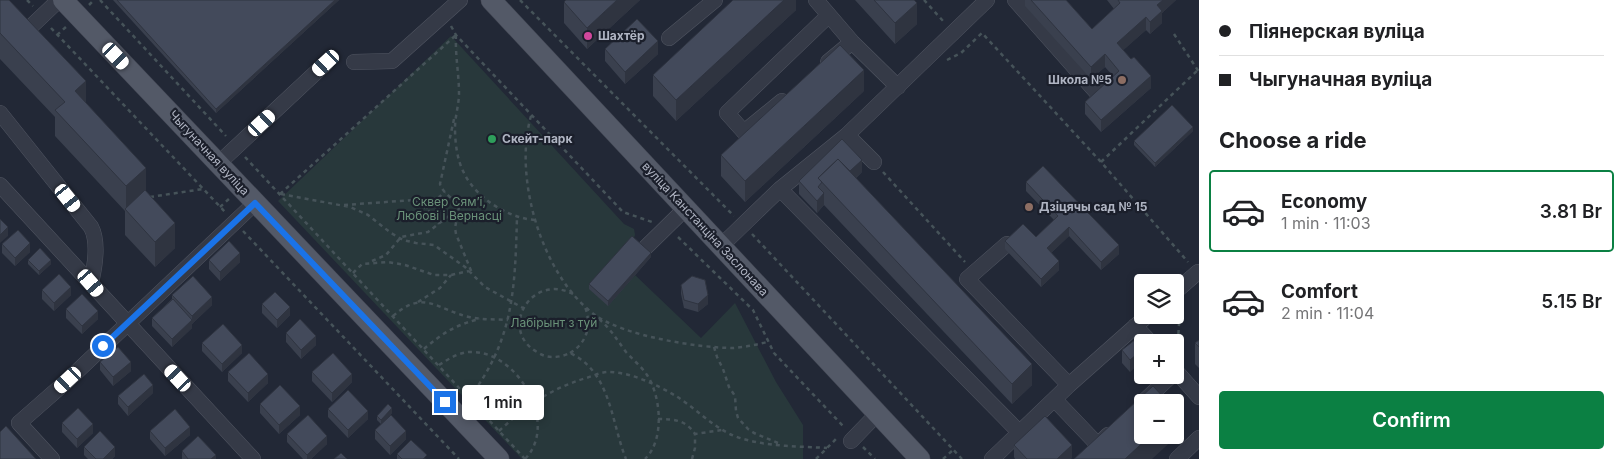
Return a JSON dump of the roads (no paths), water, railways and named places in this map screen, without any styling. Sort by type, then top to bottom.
[{"type":"main road","name":"Чыгуначная вуліца","points":[[61,0],[219,163],[499,459]]},
{"type":"main road","name":"вуліца Канстанціна Заслонава","points":[[490,0],[920,459]]},
{"type":"street","points":[[20,36],[61,0]]},
{"type":"street","points":[[354,62],[392,61],[460,0]]},
{"type":"street","points":[[669,38],[716,0]]},
{"type":"street","points":[[816,0],[852,42],[898,87]]},
{"type":"street","points":[[721,246],[780,190],[847,135],[987,0]]},
{"type":"street","points":[[1015,0],[1098,94],[1114,78]]},
{"type":"street","points":[[794,90],[744,132],[727,113],[828,16]]},
{"type":"street","points":[[816,72],[852,42]]},
{"type":"street","points":[[219,163],[326,63]]},
{"type":"street","points":[[0,113],[91,227],[94,233],[94,262],[91,283]]},
{"type":"street","points":[[847,135],[874,162]]},
{"type":"street","points":[[0,185],[254,459]]},
{"type":"street","points":[[780,190],[1020,433]]},
{"type":"street","points":[[52,459],[19,423],[255,203]]},
{"type":"street","points":[[643,250],[686,208]]},
{"type":"street","points":[[1007,244],[967,279],[1069,386]]},
{"type":"street","points":[[1184,284],[1198,273]]},
{"type":"street","points":[[992,459],[1137,324]]},
{"type":"street","points":[[1135,326],[1142,334]]},
{"type":"street","points":[[1184,381],[1199,397]]},
{"type":"street","points":[[1152,394],[1163,384]]},
{"type":"street","points":[[1055,400],[1098,445],[1117,427]]},
{"type":"street","points":[[1130,415],[1134,411]]},
{"type":"street","points":[[846,435],[878,414]]},
{"type":"street","points":[[1177,459],[1199,438]]},
{"type":"place","name":"Шахтёр","points":[[588,36]]},
{"type":"place","name":"Школа №5","points":[[1122,80]]},
{"type":"place","name":"Скейт-парк","points":[[492,139]]},
{"type":"place","name":"Дзіцячы сад № 15","points":[[1029,207]]},
{"type":"park label","name":"Сквер Сямʼі, Любові і Вернасці","points":[[449,209]]},
{"type":"park label","name":"Лабірынт з туй","points":[[554,323]]}]
